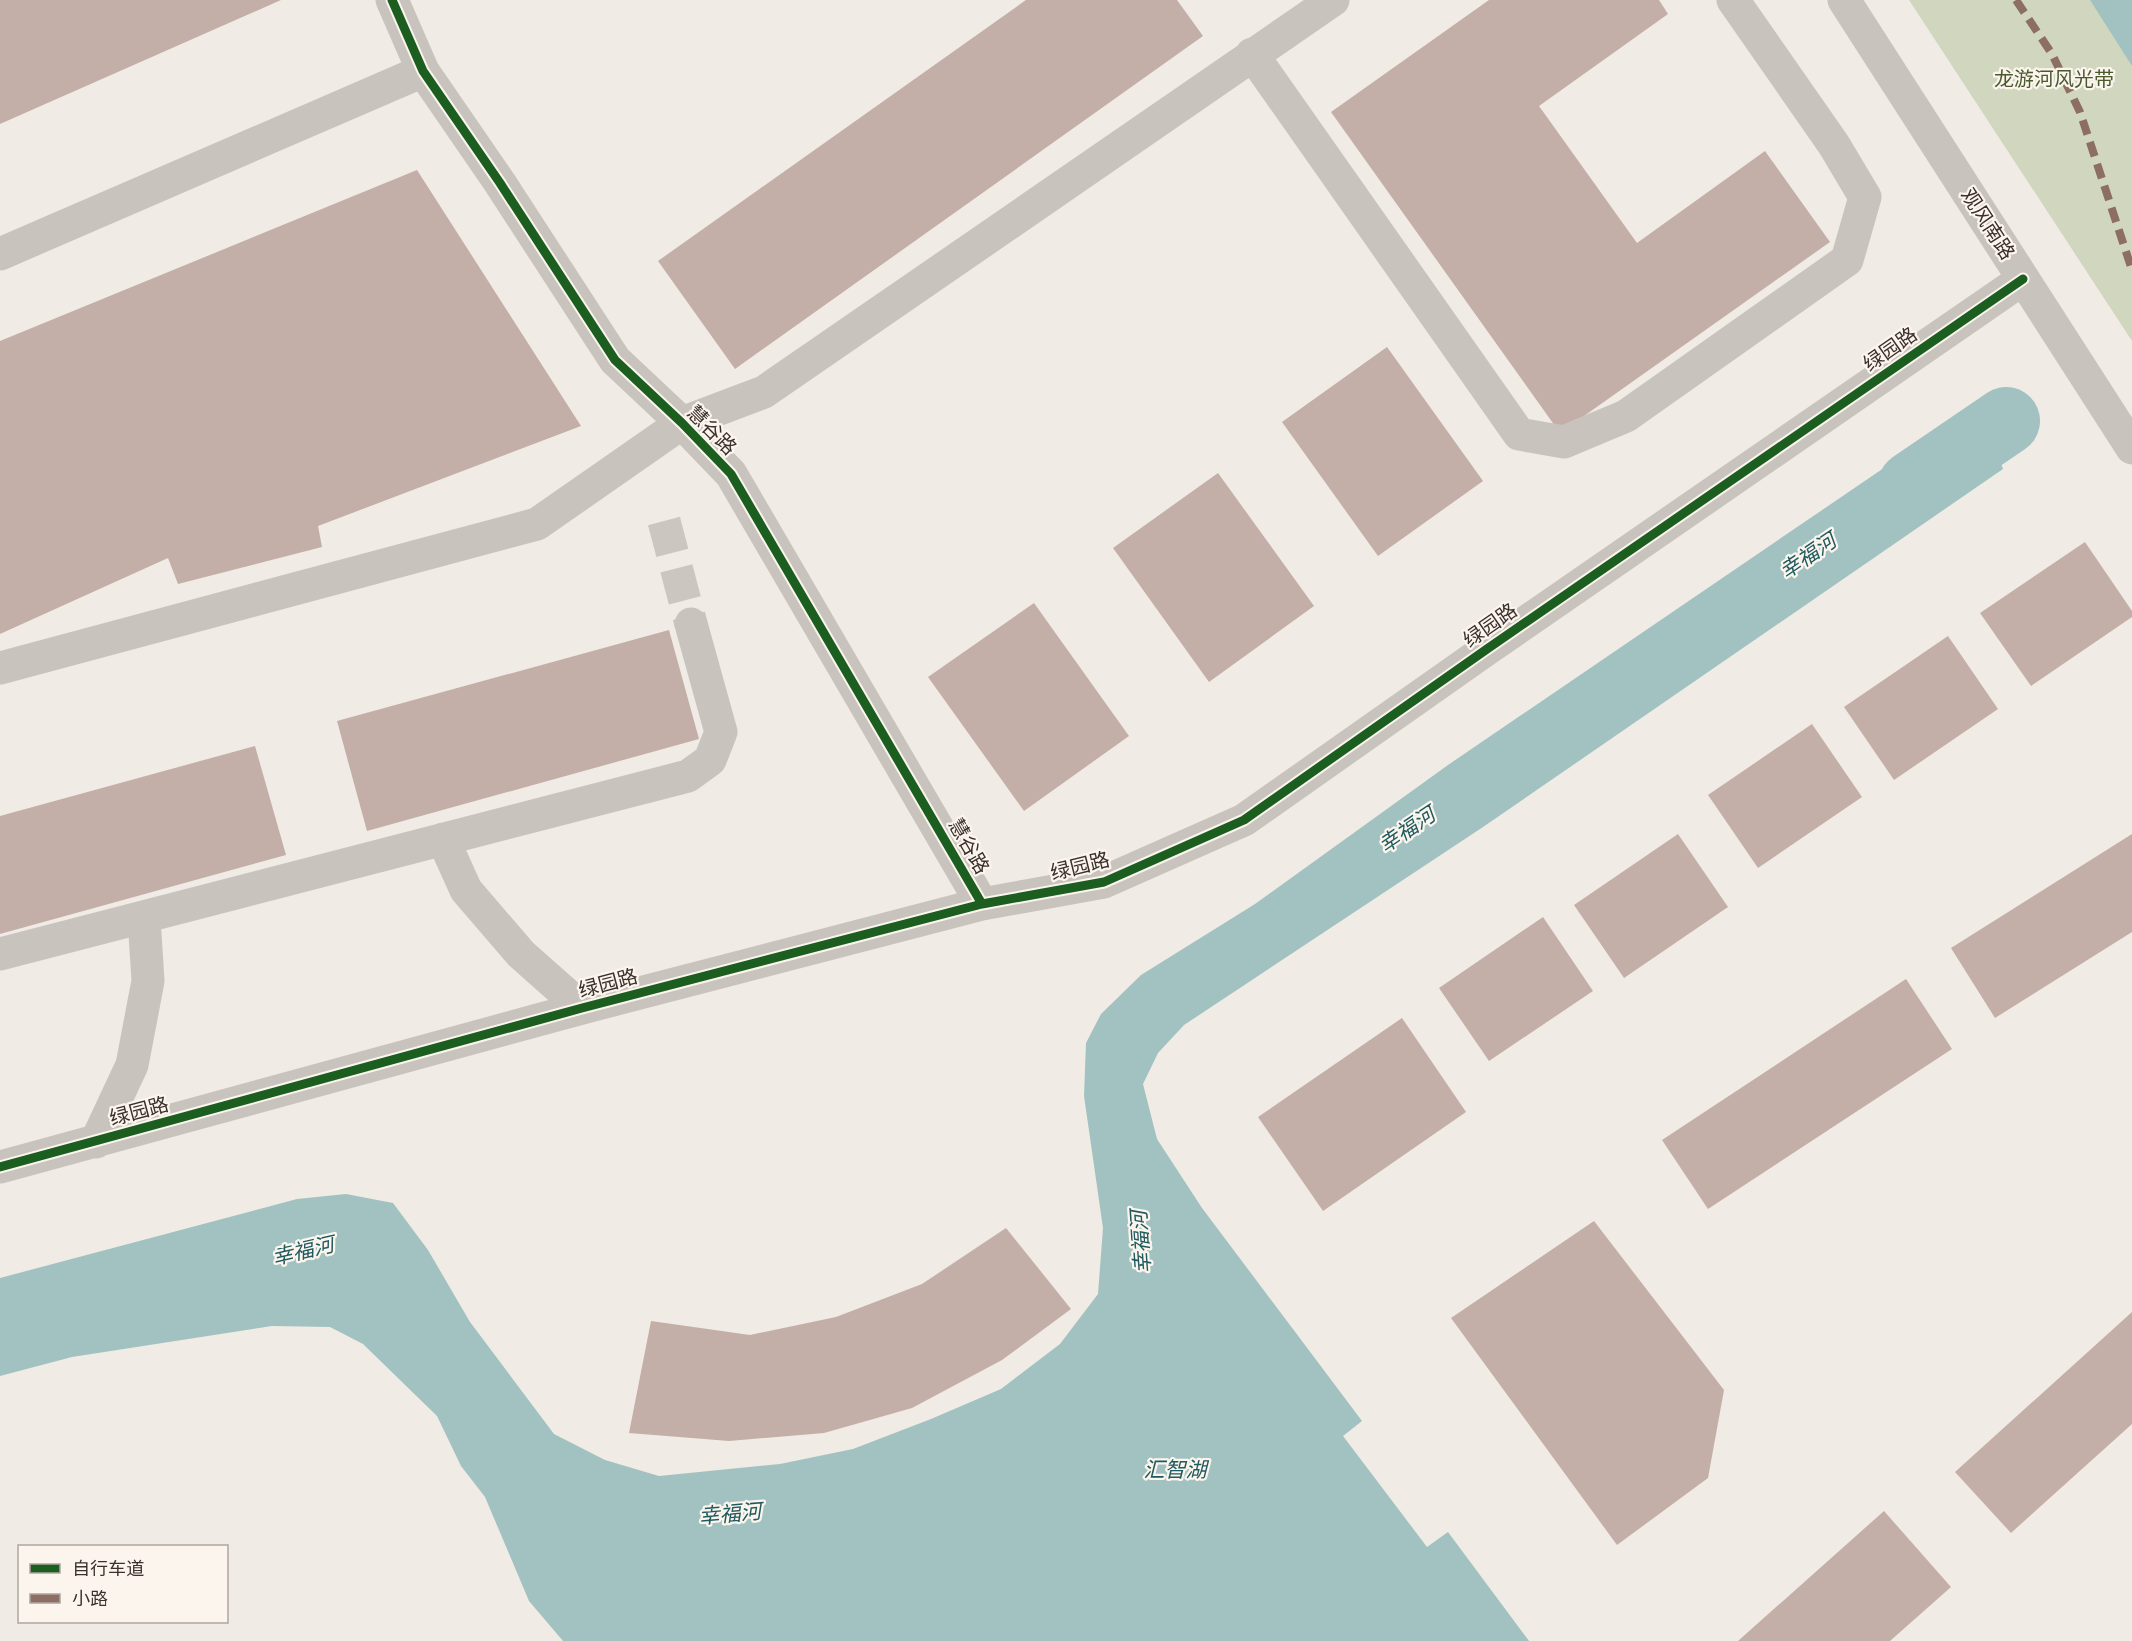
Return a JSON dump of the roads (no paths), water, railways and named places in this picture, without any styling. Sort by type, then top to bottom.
[{"type":"street","name":"慧谷路","points":[[392,0],[423,71],[500,183],[615,360],[682,423],[731,474],[982,904]]},
{"type":"street","points":[[0,668],[537,524],[682,423],[764,392],[1333,0]]},
{"type":"street","name":"观风南路","points":[[1844,0],[2132,448]]},
{"type":"street","points":[[1252,54],[1519,434],[1564,442],[1626,416],[1847,260],[1865,197],[1834,145],[1740,2]]},
{"type":"street","points":[[0,254],[423,71]]},
{"type":"street","name":"绿园路","points":[[0,1167],[582,1008],[982,904],[1104,882],[1244,820],[1507,635],[2023,279]]},
{"type":"street","points":[[0,954],[688,776],[710,760],[722,732],[691,624]]},
{"type":"street","points":[[442,839],[465,890],[521,954],[582,1008]]},
{"type":"street","points":[[96,1142],[132,1065],[148,981],[144,918]]},
{"type":"water","points":[[2090,0],[2132,0],[2132,66]]},
{"type":"water","name":"汇智湖","points":[[1966,412],[1981,417],[2003,469],[1483,827],[1184,1025],[1158,1053],[1143,1084],[1157,1139],[1202,1208],[1362,1421],[1343,1436],[1427,1547],[1448,1532],[1529,1641],[563,1641],[529,1601],[485,1497],[461,1466],[437,1416],[363,1344],[330,1327],[272,1326],[72,1357],[0,1376],[0,1278],[297,1199],[346,1194],[393,1203],[428,1250],[470,1322],[554,1434],[605,1460],[659,1476],[780,1464],[853,1449],[1001,1389],[1060,1344],[1098,1294],[1103,1228],[1084,1096],[1086,1043],[1101,1014],[1141,975],[1255,904],[1448,765]]},
{"type":"waterway","name":"幸福河","points":[[1912,485],[2006,421]]},
{"type":"tunnel","points":[[664,521],[691,624]]},
{"type":"park label","name":"龙游河风光带","points":[[2054,79]]}]
